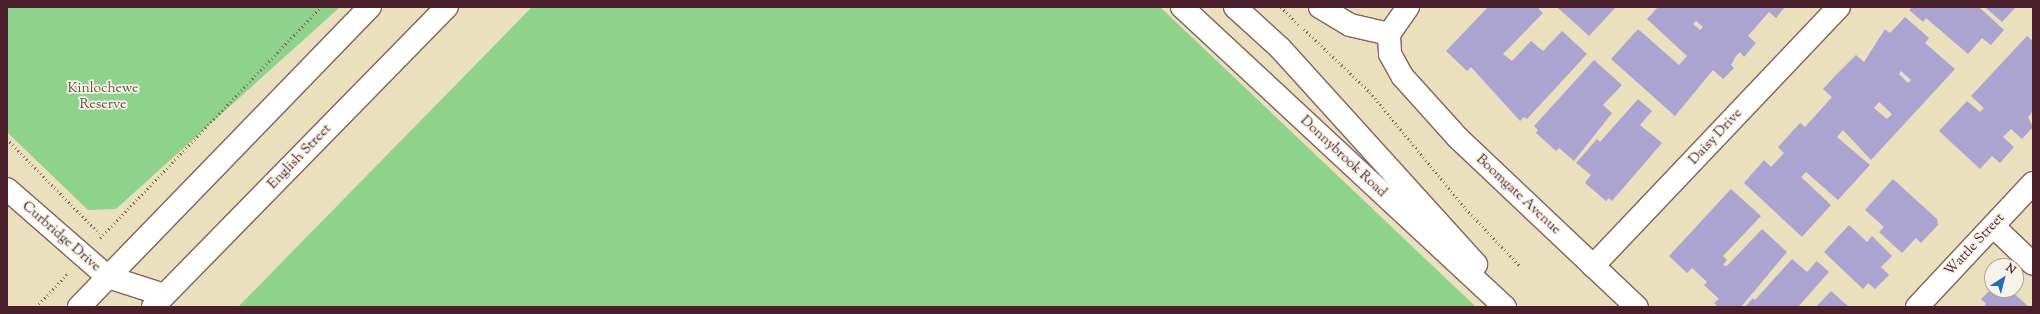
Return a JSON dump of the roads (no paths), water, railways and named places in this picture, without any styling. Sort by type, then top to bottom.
[{"type":"street","points":[[79,307],[370,7]]},
{"type":"street","name":"English Street","points":[[159,301],[448,7]]},
{"type":"street","name":"Donnybrook Road","points":[[1182,7],[1505,307]]},
{"type":"street","points":[[1235,7],[1280,48],[1514,307]]},
{"type":"street","points":[[1320,7],[1350,25],[1389,34],[1408,7]]},
{"type":"street","name":"Daisy Drive","points":[[1593,266],[1839,7]]},
{"type":"street","name":"Boomgate Avenue","points":[[1389,34],[1390,54],[1403,77],[1458,138],[1637,307]]},
{"type":"street","name":"Wattle Street","points":[[1917,307],[2033,183]]},
{"type":"street","name":"Curbridge Drive","points":[[7,189],[82,257],[108,277],[159,301]]},
{"type":"street","points":[[1993,226],[2033,264]]},
{"type":"park label","name":"Kinlochewe Reserve","points":[[103,98]]}]
